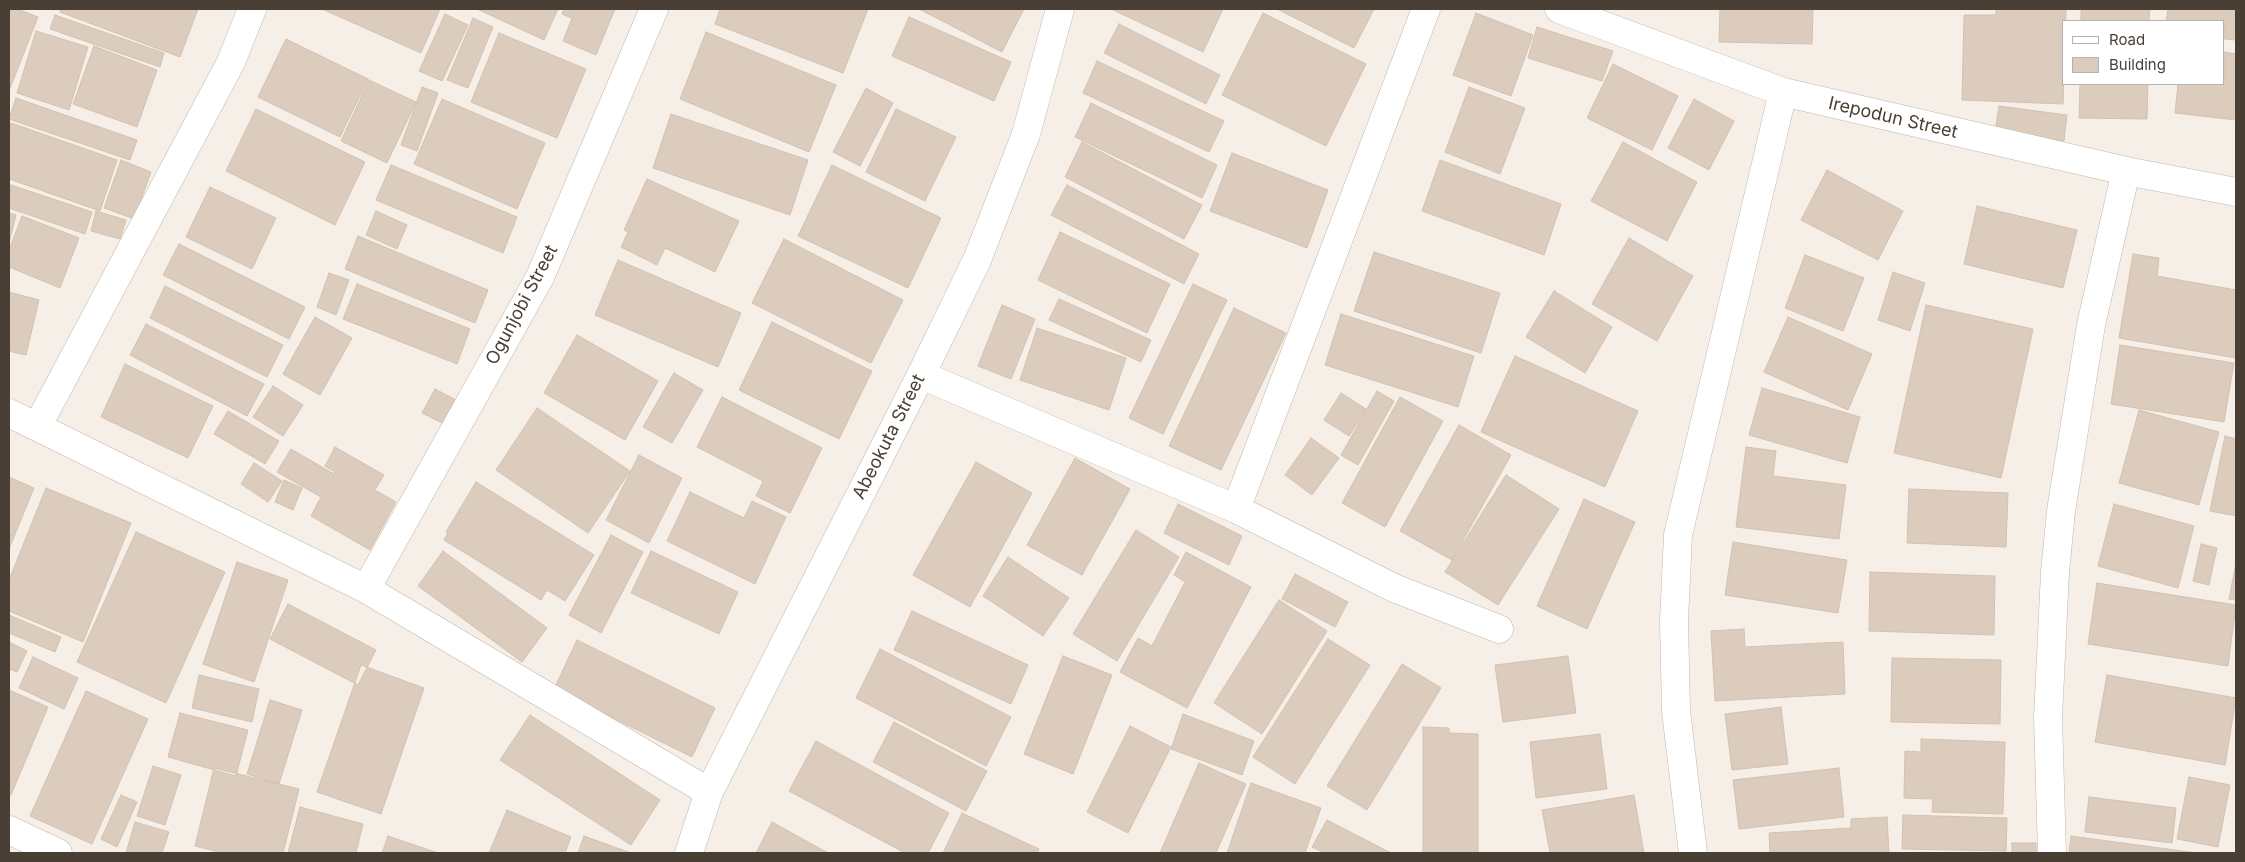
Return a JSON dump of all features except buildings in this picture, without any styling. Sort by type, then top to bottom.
[{"type":"street","points":[[37,427],[231,62],[252,9]]},
{"type":"street","name":"Ogunjobi Street","points":[[366,589],[540,277],[654,9]]},
{"type":"street","name":"Abeokuta Street","points":[[688,853],[709,792],[921,375],[977,260],[1026,134],[1060,9]]},
{"type":"street","points":[[1236,509],[1426,9]]},
{"type":"street","name":"Irepodun Street","points":[[1559,9],[1783,92],[2126,171],[2236,192]]},
{"type":"street","points":[[1693,853],[1676,711],[1674,621],[1678,535],[1783,92]]},
{"type":"street","points":[[2052,853],[2048,718],[2055,572],[2061,511],[2091,325],[2126,171]]},
{"type":"street","points":[[921,375],[1236,509],[1394,588],[1499,629]]},
{"type":"street","points":[[9,413],[366,589],[709,792]]},
{"type":"street","points":[[9,830],[58,853]]}]
